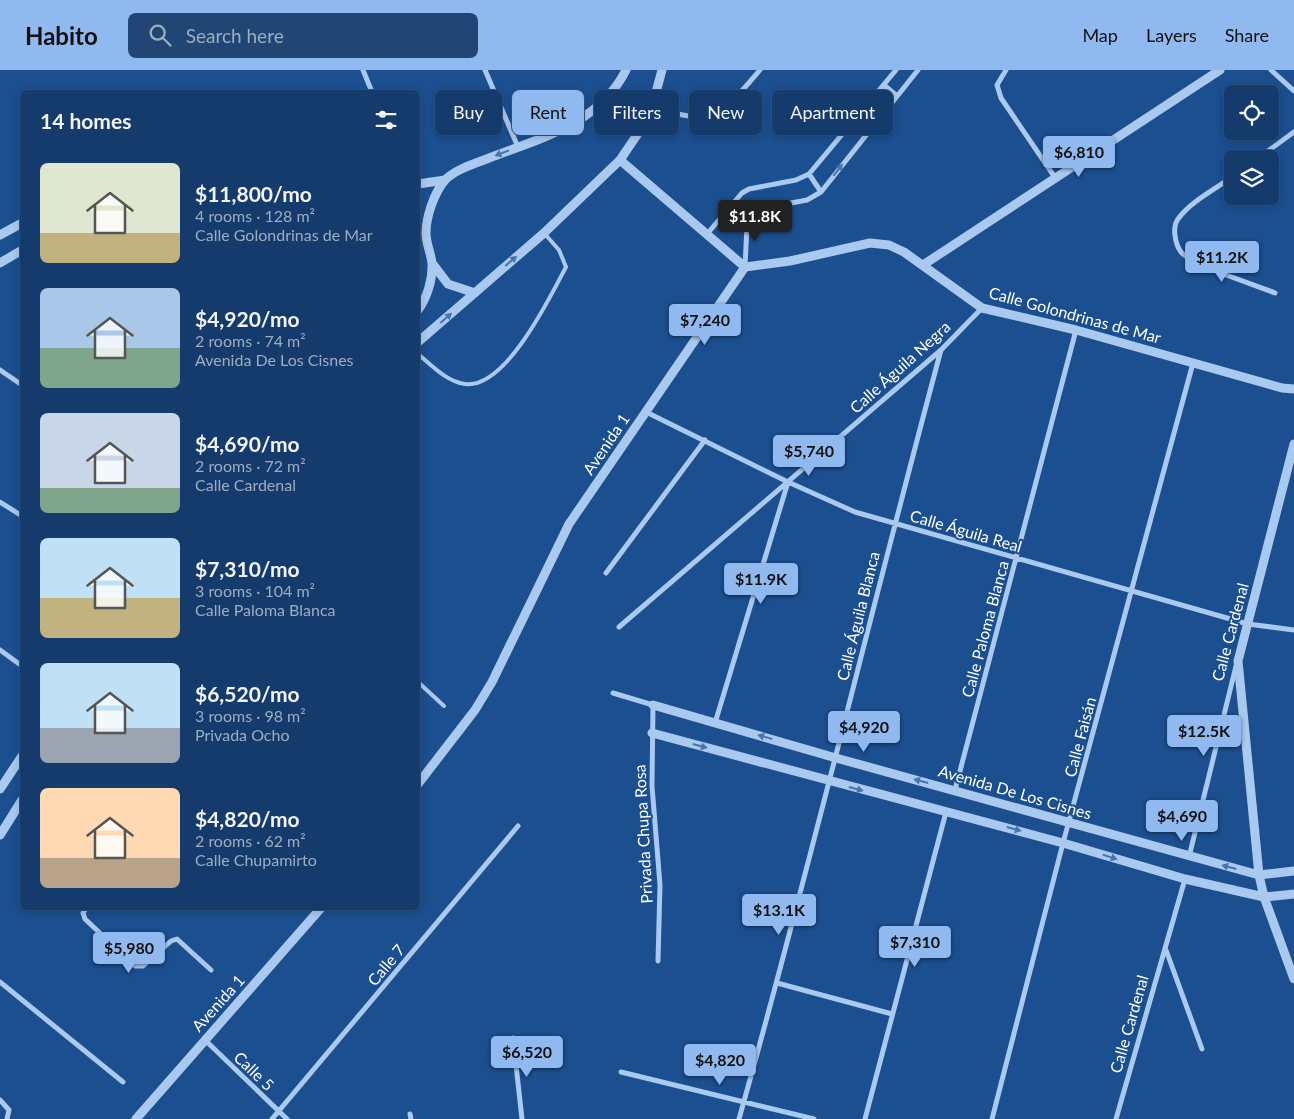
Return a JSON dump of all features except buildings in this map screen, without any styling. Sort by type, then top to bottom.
[{"type":"street","points":[[363,70],[371,90]]},
{"type":"street","points":[[485,70],[518,147]]},
{"type":"street","points":[[420,184],[445,180],[460,170],[562,131],[588,116],[602,104],[626,70]]},
{"type":"street","points":[[657,90],[662,70]]},
{"type":"street","points":[[679,115],[700,118],[718,114],[732,103],[760,70]]},
{"type":"street","points":[[707,234],[735,198],[749,189],[796,180],[809,174],[896,70]]},
{"type":"street","points":[[745,267],[747,226],[752,214],[758,210],[807,200],[822,192],[918,70]]},
{"type":"street","points":[[1006,70],[997,85],[1001,98],[1056,179]]},
{"type":"street","points":[[923,265],[1220,70]]},
{"type":"street","points":[[1272,70],[1294,91]]},
{"type":"street","points":[[884,85],[897,96]]},
{"type":"street","points":[[1270,150],[1294,132]]},
{"type":"street","points":[[420,340],[544,233],[620,160],[637,135]]},
{"type":"street","points":[[620,160],[745,267]]},
{"type":"street","points":[[809,174],[822,192]]},
{"type":"street","points":[[445,180],[422,230],[432,263],[448,284],[475,293]]},
{"type":"street","points":[[1224,183],[1177,220],[1174,234],[1181,252],[1194,262],[1275,292]]},
{"type":"street","points":[[726,209],[747,226]]},
{"type":"street","points":[[0,236],[20,224]]},
{"type":"street","name":"Calle Golondrinas de Mar","points":[[745,267],[790,261],[870,243],[888,245],[904,252],[982,308],[1076,330],[1294,389]]},
{"type":"street","points":[[0,263],[20,251]]},
{"type":"street","points":[[420,307],[424,302],[429,284],[432,263]]},
{"type":"street","name":"Avenida 1","points":[[420,781],[475,710],[492,682],[569,524],[745,267]]},
{"type":"street","name":"Calle Águila Negra","points":[[620,627],[941,350],[982,308]]},
{"type":"street","name":"Calle Paloma Blanca","points":[[955,790],[1076,330]]},
{"type":"street","name":"Calle Águila Blanca","points":[[739,1119],[830,782],[894,524],[941,350]]},
{"type":"street","name":"Calle Faisán","points":[[992,1119],[1063,843],[1133,591],[1193,363]]},
{"type":"street","points":[[0,370],[20,384]]},
{"type":"street","name":"Calle Águila Real","points":[[646,412],[788,482],[855,512],[1248,624],[1294,630]]},
{"type":"street","points":[[606,573],[705,440]]},
{"type":"street","name":"Calle Cardenal","points":[[1189,857],[1294,444]]},
{"type":"street","points":[[715,723],[788,482]]},
{"type":"street","points":[[0,502],[20,515]]},
{"type":"street","points":[[0,650],[20,665]]},
{"type":"street","points":[[1238,661],[1259,875],[1264,897],[1294,979]]},
{"type":"street","name":"Avenida De Los Cisnes","points":[[613,693],[1189,857],[1259,875],[1294,871]]},
{"type":"street","name":"Privada Chupa Rosa","points":[[653,705],[652,786],[660,885],[658,961]]},
{"type":"street","points":[[652,733],[1063,843],[1185,879],[1264,897],[1294,894]]},
{"type":"street","points":[[1,787],[20,759]]},
{"type":"street","points":[[0,834],[20,806]]},
{"type":"street","points":[[865,1119],[946,812]]},
{"type":"street","name":"Calle 7","points":[[272,1119],[518,826]]},
{"type":"street","name":"Calle Cardenal","points":[[1116,1119],[1185,879]]},
{"type":"street","points":[[85,910],[83,913],[85,918],[135,966],[143,966],[171,941],[177,939],[212,970]]},
{"type":"street","name":"Avenida 1","points":[[136,1119],[319,910]]},
{"type":"street","points":[[1166,950],[1202,1050]]},
{"type":"street","points":[[0,982],[123,1082]]},
{"type":"street","points":[[777,983],[892,1014]]},
{"type":"street","points":[[513,1038],[522,1119]]},
{"type":"street","name":"Calle 5","points":[[205,1040],[287,1119]]},
{"type":"street","points":[[621,1072],[814,1119]]},
{"type":"street","points":[[0,1100],[9,1110],[7,1119]]},
{"type":"lane","points":[[420,356],[450,379],[466,384],[484,380],[503,366],[539,316],[566,267],[558,250],[544,233]]},
{"type":"lane","points":[[420,684],[444,706]]}]
